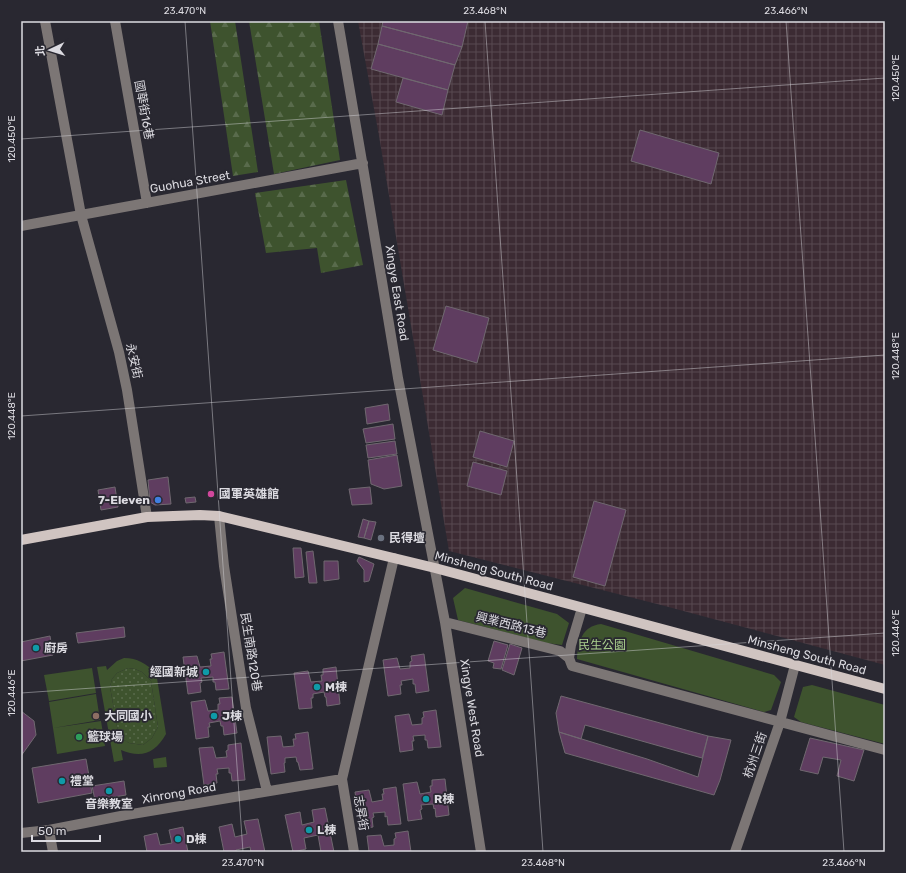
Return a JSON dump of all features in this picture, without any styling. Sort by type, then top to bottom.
[{"type":"main road","name":"Minsheng South Road","points":[[21,540],[147,517],[200,515],[219,516],[435,568],[885,689]]},
{"type":"street","name":"永安街","points":[[45,21],[81,215],[119,352],[127,390],[147,517]]},
{"type":"street","name":"國華街16巷","points":[[115,21],[147,203]]},
{"type":"street","name":"Xingye East Road","points":[[338,21],[398,378],[435,568]]},
{"type":"street","name":"Guohua Street","points":[[21,226],[363,163]]},
{"type":"street","name":"民生南路120巷","points":[[219,516],[224,566],[246,708],[267,791]]},
{"type":"street","points":[[342,779],[394,558]]},
{"type":"street","name":"Xingye West Road","points":[[435,568],[445,622],[481,852]]},
{"type":"street","points":[[569,658],[582,608]]},
{"type":"street","name":"興業西路13巷","points":[[445,622],[560,650],[569,658],[572,666],[780,722]]},
{"type":"street","name":"杭州三街","points":[[735,852],[780,722],[795,665]]},
{"type":"street","points":[[780,722],[885,750]]},
{"type":"street","name":"Xinrong Road","points":[[21,833],[49,830],[126,815],[342,779]]},
{"type":"street","name":"志昇街","points":[[342,779],[354,852]]},
{"type":"street","points":[[49,830],[53,852]]},
{"type":"shaded area","points":[[358,21],[885,21],[885,665],[661,605],[449,551],[379,136]]},
{"type":"green space","points":[[210,21],[235,21],[258,172],[233,176]]},
{"type":"green space","points":[[249,21],[319,21],[340,160],[274,174]]},
{"type":"green space","points":[[346,180],[363,265],[321,273],[317,248],[266,253],[255,193]]},
{"type":"green space","name":"民生公園","points":[[465,588],[557,614],[569,623],[562,645],[547,643],[458,620],[453,598]]},
{"type":"green space","name":"民生公園","points":[[601,624],[774,675],[781,682],[771,710],[764,712],[577,659],[578,647],[585,631],[595,625]]},
{"type":"green space","points":[[124,658],[137,660],[156,672],[166,734],[162,741],[152,750],[142,754],[135,754],[121,750],[123,760],[114,762],[97,667],[106,666],[107,670],[117,661]],"holes":[[[128,668],[142,672],[151,681],[158,727],[152,738],[143,745],[129,743],[124,740],[118,732],[110,687],[112,679],[117,673]]]},
{"type":"green space","name":"籃球場","points":[[92,668],[96,693],[49,701],[44,675]]},
{"type":"green space","points":[[128,668],[142,672],[151,681],[158,727],[152,738],[143,745],[129,743],[124,740],[118,732],[110,687],[112,679],[117,673]]},
{"type":"green space","points":[[812,685],[885,705],[885,744],[801,722],[794,717],[803,687]]},
{"type":"green space","name":"籃球場","points":[[96,694],[100,720],[53,728],[49,702]]},
{"type":"green space","name":"籃球場","points":[[101,721],[105,746],[57,754],[53,728]]},
{"type":"green space","points":[[166,757],[167,767],[154,768],[153,759]]},
{"type":"building","points":[[383,21],[468,21],[462,47],[382,26]]},
{"type":"building","points":[[382,26],[462,47],[455,65],[378,44]]},
{"type":"building","points":[[378,44],[455,65],[448,90],[371,69]]},
{"type":"building","points":[[403,78],[448,90],[442,115],[396,102]]},
{"type":"building","points":[[640,130],[719,153],[711,184],[631,161]]},
{"type":"building","points":[[446,306],[489,318],[477,363],[433,350]]},
{"type":"building","points":[[388,404],[390,420],[367,424],[365,408]]},
{"type":"building","points":[[393,424],[395,439],[366,443],[363,429]]},
{"type":"building","points":[[480,431],[514,441],[507,467],[473,457]]},
{"type":"building","points":[[395,441],[397,454],[368,458],[366,445]]},
{"type":"building","points":[[397,455],[402,486],[384,489],[371,484],[368,460]]},
{"type":"building","points":[[473,462],[507,471],[501,495],[467,486]]},
{"type":"building","points":[[168,477],[171,504],[155,505],[150,502],[148,480]]},
{"type":"building","points":[[115,487],[118,507],[101,510],[98,490]]},
{"type":"building","points":[[370,487],[372,504],[352,505],[349,489]]},
{"type":"building","points":[[195,497],[196,502],[186,503],[185,498]]},
{"type":"building","points":[[594,501],[626,510],[605,586],[573,577]]},
{"type":"building","points":[[363,519],[369,521],[364,538],[358,537]]},
{"type":"building","points":[[369,521],[376,522],[371,540],[364,538]]},
{"type":"building","points":[[293,548],[301,548],[304,577],[295,578]]},
{"type":"building","points":[[313,551],[317,583],[309,583],[306,552]]},
{"type":"building","points":[[359,557],[374,564],[369,581],[364,582],[364,570],[357,561]]},
{"type":"building","points":[[324,561],[338,561],[339,579],[324,581]]},
{"type":"building","points":[[124,627],[125,637],[78,643],[76,633]]},
{"type":"building","name":"廚房","points":[[50,636],[53,655],[21,661],[21,642]]},
{"type":"building","points":[[494,641],[508,645],[501,669],[493,668],[494,663],[488,661]]},
{"type":"building","points":[[510,644],[522,648],[514,675],[502,670]]},
{"type":"building","name":"經國新城","points":[[224,652],[229,689],[216,690],[213,677],[201,678],[201,692],[188,694],[183,657],[197,656],[200,667],[211,666],[211,654]]},
{"type":"building","points":[[424,654],[429,691],[416,693],[413,679],[401,681],[401,694],[388,696],[383,660],[397,658],[400,669],[410,668],[410,662],[412,661],[411,656]]},
{"type":"building","name":"M棟","points":[[336,667],[340,704],[327,706],[324,692],[313,694],[313,698],[311,698],[312,708],[299,709],[294,673],[308,671],[311,682],[322,681],[321,675],[323,675],[323,669]]},
{"type":"building","points":[[561,696],[708,736],[702,758],[585,725],[581,739],[559,732],[556,713]]},
{"type":"building","name":"J棟","points":[[232,697],[237,733],[224,735],[223,726],[221,726],[220,721],[209,723],[209,737],[196,739],[191,702],[205,700],[208,711],[218,710],[218,704],[220,704],[219,698]]},
{"type":"building","points":[[436,710],[441,747],[428,748],[425,735],[413,736],[413,750],[400,752],[395,716],[409,714],[412,725],[422,724],[422,718],[424,717],[423,712]]},
{"type":"building","points":[[21,711],[34,721],[36,735],[21,756]]},
{"type":"building","points":[[308,732],[313,769],[300,770],[296,757],[285,758],[285,772],[271,774],[267,737],[281,736],[283,747],[294,746],[293,739],[296,739],[295,734]]},
{"type":"building","points":[[559,732],[647,759],[698,777],[708,736],[731,740],[720,780],[714,795],[565,753]]},
{"type":"building","points":[[810,738],[864,750],[854,781],[837,776],[841,760],[823,757],[818,774],[800,770]]},
{"type":"building","points":[[241,743],[245,780],[232,781],[229,768],[217,769],[217,783],[204,785],[199,748],[213,747],[216,758],[227,757],[226,751],[228,750],[228,745]]},
{"type":"building","name":"禮堂","points":[[86,759],[92,793],[38,803],[32,768]]},
{"type":"building","name":"R棟","points":[[445,779],[449,815],[436,817],[433,804],[421,805],[422,809],[420,810],[422,819],[408,821],[403,784],[417,782],[420,794],[431,792],[430,786],[432,786],[432,780]]},
{"type":"building","name":"音樂教室","points":[[124,781],[126,795],[95,800],[92,786]]},
{"type":"building","points":[[396,787],[401,824],[388,825],[385,812],[373,813],[373,827],[360,829],[355,792],[369,790],[372,802],[383,800],[383,789]]},
{"type":"building","name":"L棟","points":[[325,808],[334,852],[321,852],[318,835],[304,838],[306,849],[293,852],[285,815],[300,812],[302,825],[314,822],[312,810]]},
{"type":"building","points":[[258,819],[265,852],[251,852],[250,847],[236,850],[236,852],[224,852],[219,827],[232,824],[235,837],[247,834],[244,821]]},
{"type":"building","name":"D棟","points":[[183,827],[188,852],[147,852],[144,836],[157,833],[160,845],[172,843],[169,830]]},
{"type":"building","points":[[408,831],[411,852],[369,852],[367,836],[381,835],[384,846],[394,845],[394,839],[396,838],[395,833]]},
{"type":"place","name":"國軍英雄館","points":[[211,494]]},
{"type":"place","name":"7-Eleven","points":[[158,500]]},
{"type":"place","name":"民得壇","points":[[381,538]]},
{"type":"place","name":"廚房","points":[[36,648]]},
{"type":"place","name":"經國新城","points":[[206,672]]},
{"type":"place","name":"M棟","points":[[317,687]]},
{"type":"place","name":"大同國小","points":[[96,716]]},
{"type":"place","name":"J棟","points":[[214,716]]},
{"type":"place","name":"籃球場","points":[[79,737]]},
{"type":"place","name":"禮堂","points":[[62,781]]},
{"type":"place","name":"音樂教室","points":[[109,791]]},
{"type":"place","name":"R棟","points":[[426,799]]},
{"type":"place","name":"L棟","points":[[309,830]]},
{"type":"place","name":"D棟","points":[[178,839]]}]
